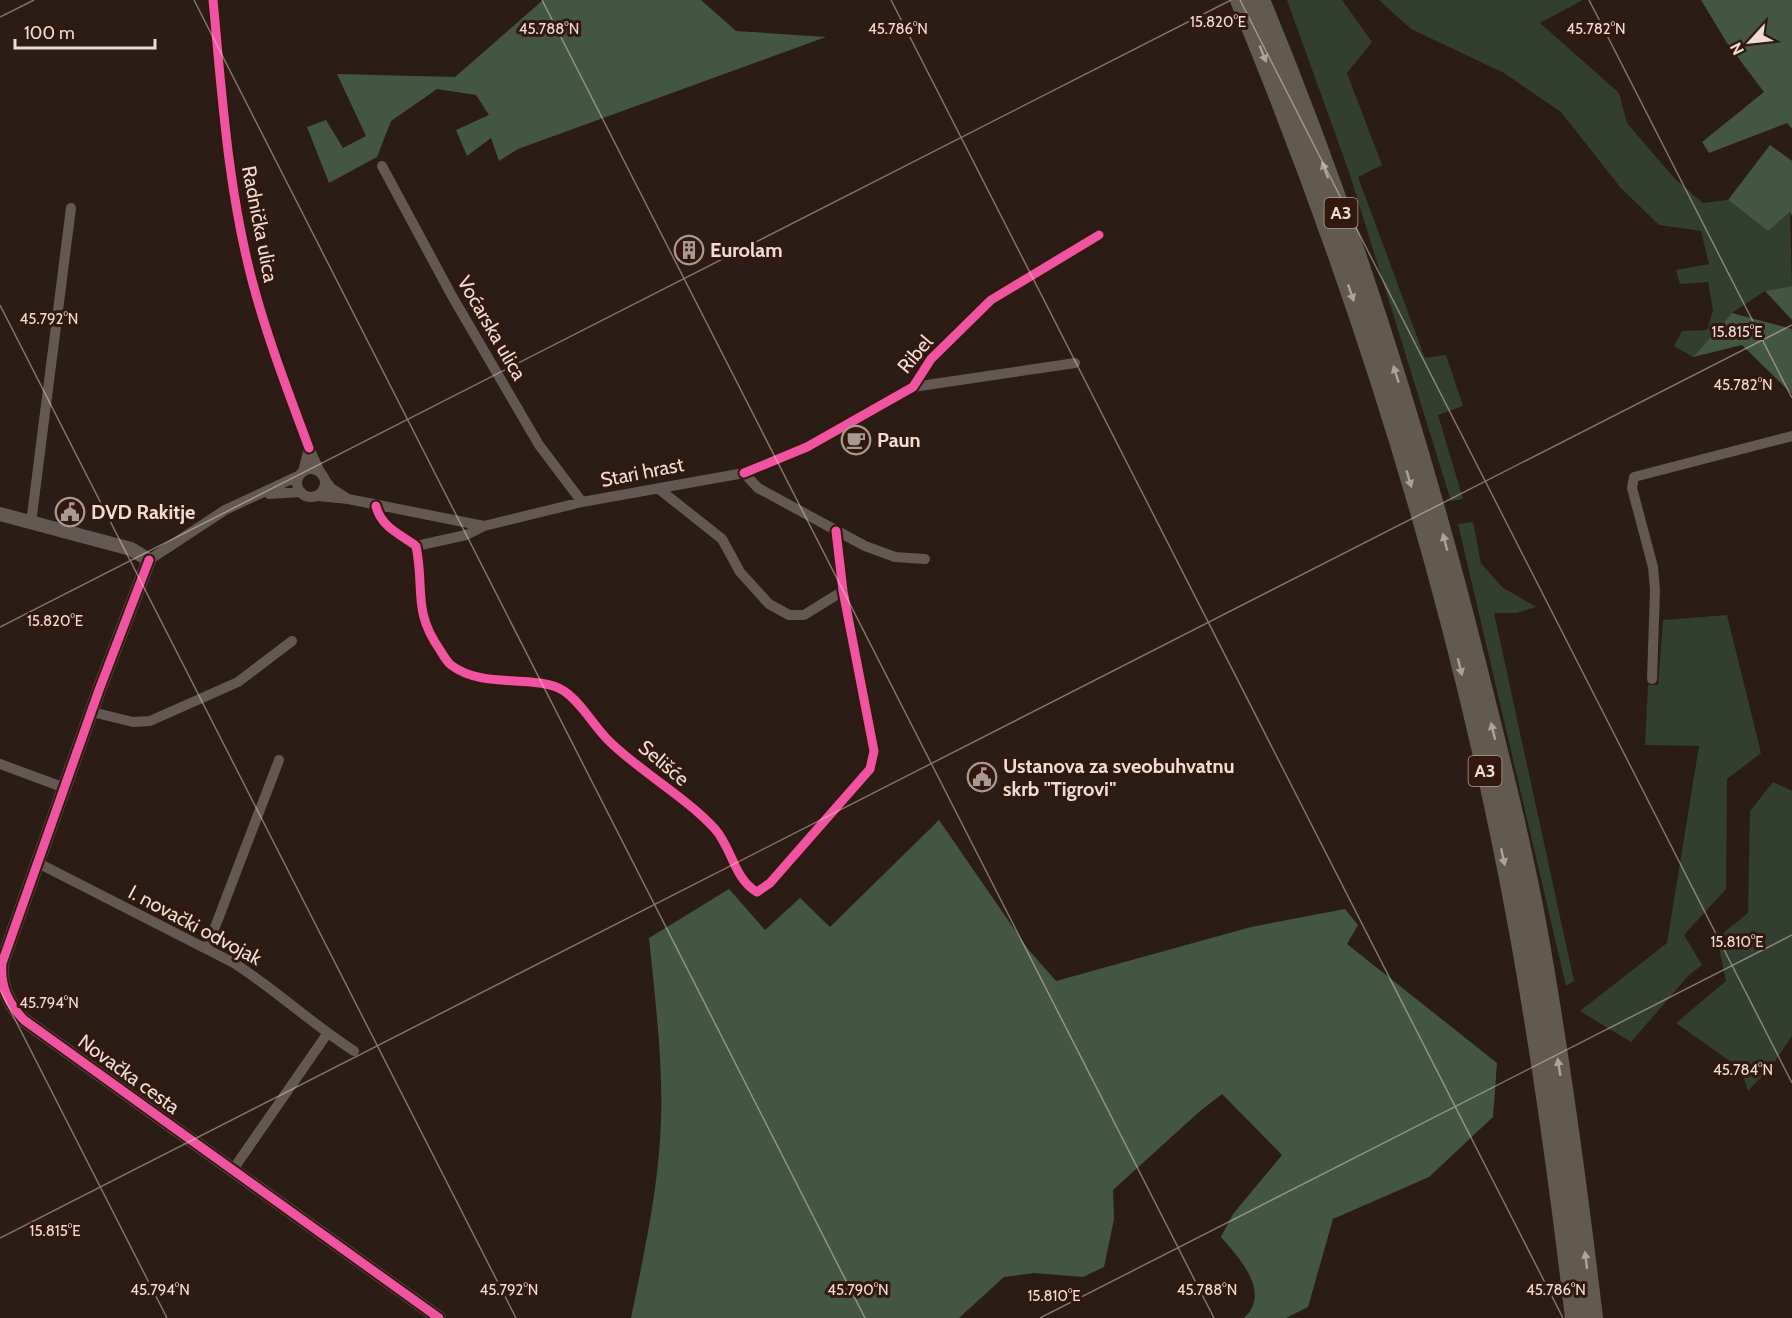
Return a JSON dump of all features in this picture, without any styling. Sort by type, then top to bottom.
[{"type":"highway","name":"A3","points":[[1240,0],[1297,140],[1361,323],[1420,516],[1454,640],[1489,786],[1519,932],[1563,1214],[1575,1318]]},
{"type":"highway","name":"A3","points":[[1260,0],[1368,288],[1414,430],[1475,657],[1508,790],[1539,938],[1581,1211],[1593,1318]]},
{"type":"street","name":"Radnička ulica","points":[[213,0],[230,168],[239,224],[253,284],[272,345],[309,448],[323,476]]},
{"type":"street","name":"Voćarska ulica","points":[[382,166],[452,296],[529,428],[582,502]]},
{"type":"street","points":[[32,524],[72,208]]},
{"type":"street","name":"Ribel","points":[[913,387],[931,359],[991,300],[1099,235]]},
{"type":"street","name":"Ribel","points":[[744,473],[807,447],[913,387],[1075,363]]},
{"type":"street","points":[[1652,679],[1655,590],[1653,567],[1632,488],[1634,477],[1792,436]]},
{"type":"street","points":[[0,514],[131,549],[149,560],[225,510],[302,473],[312,469],[323,476],[324,489],[318,496],[309,497],[301,492],[297,484],[302,473],[309,448]]},
{"type":"street","points":[[744,473],[758,488],[804,510],[836,531],[895,557],[925,559]]},
{"type":"street","name":"Stari hrast","points":[[318,496],[348,499],[484,526],[582,502],[744,473]]},
{"type":"street","name":"Stari hrast","points":[[323,476],[331,488],[348,499]]},
{"type":"street","points":[[659,489],[722,538],[740,572],[769,604],[789,615],[804,615],[843,591],[836,531]]},
{"type":"street","points":[[248,499],[272,494],[301,492]]},
{"type":"street","points":[[376,506],[379,518],[416,546],[466,535],[484,526]]},
{"type":"street","name":"Selišće","points":[[416,546],[420,607],[431,637],[450,665],[477,676],[505,683],[551,684],[567,693],[609,741],[714,829],[728,848],[747,886],[757,892],[770,883],[870,769],[874,751],[843,591]]},
{"type":"street","name":"Novačka cesta","points":[[149,560],[92,712],[40,864],[1,962],[1,988],[14,1010],[24,1020],[439,1318]]},
{"type":"street","points":[[92,712],[134,722],[150,721],[238,682],[292,640]]},
{"type":"street","points":[[207,948],[279,760]]},
{"type":"street","points":[[0,764],[65,788]]},
{"type":"street","name":"I. novački odvojak","points":[[40,864],[207,948],[263,982],[327,1034],[354,1051]]},
{"type":"street","points":[[232,1171],[327,1034]]},
{"type":"green space","points":[[543,0],[701,0],[736,31],[826,37],[518,149],[499,161],[491,138],[467,156],[456,130],[489,115],[476,95],[437,89],[391,121],[377,157],[329,183],[307,127],[326,120],[343,148],[366,136],[337,74],[455,77]]},
{"type":"green space","points":[[1287,0],[1342,0],[1372,42],[1347,73],[1382,165],[1358,177],[1425,358],[1446,355],[1463,406],[1438,415],[1463,499],[1451,501],[1349,172]]},
{"type":"green space","points":[[1379,0],[1583,0],[1540,23],[1619,93],[1627,123],[1675,179],[1703,203],[1728,200],[1768,231],[1790,212],[1792,286],[1765,291],[1732,313],[1693,357],[1674,346],[1682,331],[1707,330],[1713,310],[1708,282],[1680,284],[1676,270],[1709,264],[1701,231],[1659,225],[1620,187],[1561,112],[1504,73],[1411,29]]},
{"type":"green space","points":[[1701,0],[1792,0],[1792,129],[1787,123],[1709,153],[1702,142],[1764,92],[1727,43]]},
{"type":"green space","points":[[1770,145],[1792,161],[1792,216],[1790,212],[1768,231],[1728,200]]},
{"type":"green space","points":[[1792,286],[1792,320],[1765,291]]},
{"type":"green space","points":[[1732,313],[1792,329],[1792,394],[1742,345],[1693,357]]},
{"type":"green space","points":[[1473,522],[1481,563],[1502,587],[1536,607],[1516,613],[1494,613],[1574,981],[1566,986],[1458,524]]},
{"type":"green space","points":[[1727,615],[1761,753],[1727,779],[1726,889],[1684,935],[1702,965],[1689,975],[1631,1042],[1580,1011],[1667,943],[1699,746],[1645,745],[1648,685],[1658,685],[1663,620]]},
{"type":"green space","points":[[1773,782],[1792,791],[1792,1036],[1771,1067],[1748,1091],[1741,1069],[1676,1023],[1726,981],[1717,938],[1748,913],[1750,811]]},
{"type":"green space","points":[[939,820],[1028,949],[1056,981],[1251,927],[1345,909],[1358,925],[1347,944],[1497,1063],[1493,1117],[1429,1177],[1333,1219],[1308,1307],[1286,1318],[1244,1318],[1252,1308],[1255,1297],[1254,1286],[1244,1265],[1221,1237],[1233,1214],[1282,1155],[1222,1094],[1113,1190],[1114,1219],[1104,1267],[1083,1277],[1034,1273],[1004,1277],[959,1318],[631,1318],[646,1244],[660,1145],[660,1052],[649,938],[729,889],[765,930],[800,898],[830,927]]},
{"type":"cycle path","points":[[213,0],[227,143],[244,249],[265,326],[309,448]]},
{"type":"cycle path","points":[[744,473],[807,447],[913,387],[931,359],[991,300],[1099,235]]},
{"type":"cycle path","points":[[376,506],[387,525],[416,546],[422,611],[431,636],[450,664],[464,673],[478,677],[539,683],[564,691],[577,702],[610,742],[715,829],[743,879],[757,892],[770,883],[870,769],[874,751],[843,591],[836,531]]},
{"type":"cycle path","points":[[149,560],[99,690],[2,963],[2,979],[6,994],[24,1020],[439,1318]]},
{"type":"place","name":"Eurolam","points":[[689,250]]},
{"type":"place","name":"Paun","points":[[856,440]]},
{"type":"place","name":"DVD Rakitje","points":[[70,512]]},
{"type":"place","name":"Ustanova za sveobuhvatnu skrb \"Tigrovi\"","points":[[982,777]]}]
